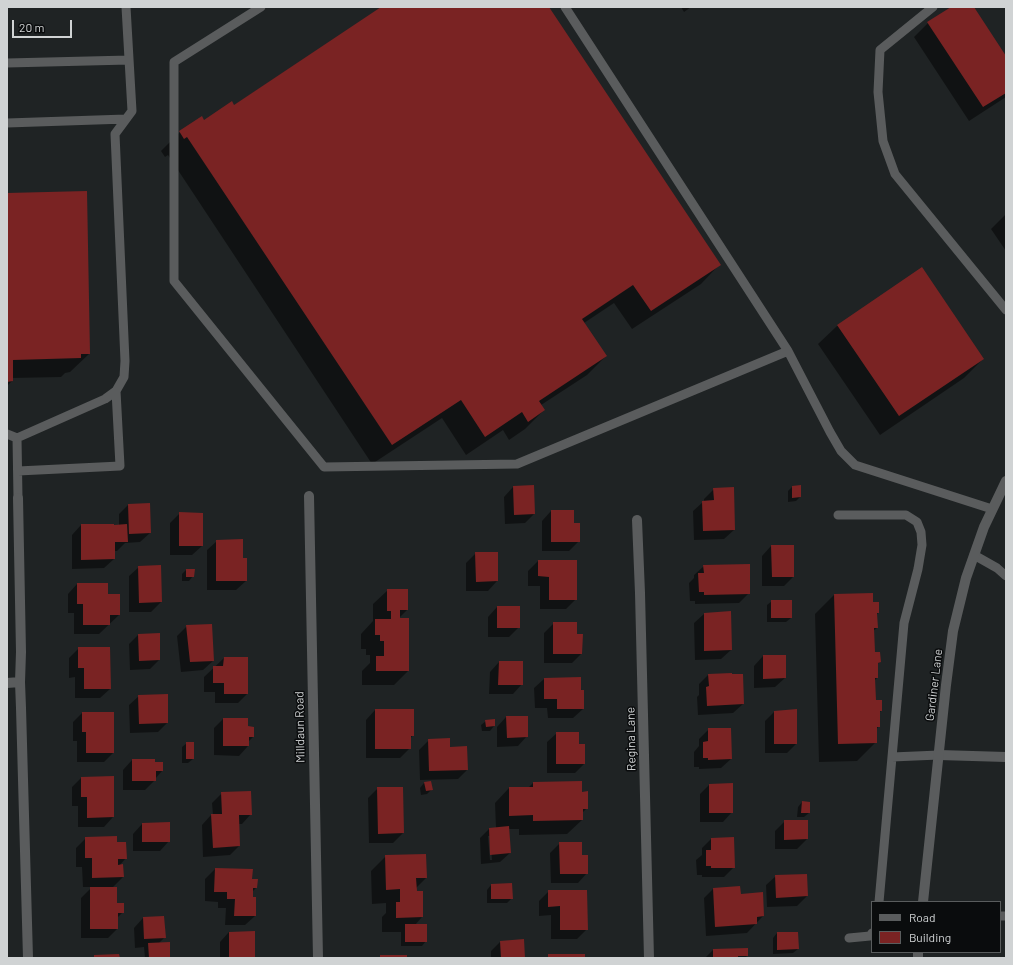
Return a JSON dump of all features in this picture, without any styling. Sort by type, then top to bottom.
[{"type":"street","name":"Gardiner Lane","points":[[924,901],[946,685],[953,631],[966,578],[974,555],[984,527],[1006,481]]},
{"type":"street","name":"Milldaun Road","points":[[309,496],[318,958]]},
{"type":"street","points":[[18,498],[21,652],[20,682],[28,958]]},
{"type":"street","name":"Regina Lane","points":[[637,520],[649,958]]},
{"type":"street","points":[[7,682],[20,682]]},
{"type":"street","points":[[939,755],[1006,757]]},
{"type":"lane","points":[[7,434],[17,438],[105,399],[116,391],[124,377],[125,361],[115,134],[132,111],[126,7]]},
{"type":"lane","points":[[261,7],[174,62],[174,280],[324,467],[517,464],[788,351]]},
{"type":"lane","points":[[565,7],[788,351],[841,451],[856,465],[992,509]]},
{"type":"lane","points":[[933,7],[880,50],[878,92],[883,141],[895,174],[1006,310]]},
{"type":"lane","points":[[7,63],[129,60]]},
{"type":"lane","points":[[7,123],[126,119]]},
{"type":"lane","points":[[18,471],[120,466],[116,391]]},
{"type":"lane","points":[[17,438],[18,498]]},
{"type":"lane","points":[[838,515],[906,515],[917,522],[921,532],[922,545],[918,569],[904,623],[879,901]]},
{"type":"lane","points":[[974,555],[997,568],[1006,576]]},
{"type":"lane","points":[[892,757],[939,755]]},
{"type":"lane","points":[[849,938],[870,936],[871,934]]},
{"type":"building","points":[[381,7],[549,7],[721,265],[651,311],[633,285],[582,319],[607,356],[539,401],[545,410],[528,422],[522,412],[485,437],[461,400],[392,445],[187,137],[184,139],[179,131],[202,116],[204,120],[232,101],[234,105]]},
{"type":"building","points":[[951,7],[974,7],[1006,56],[1006,93],[983,107],[927,22]]},
{"type":"building","points":[[87,191],[90,354],[81,354],[81,358],[13,360],[13,381],[7,382],[7,193]]},
{"type":"building","points":[[922,267],[984,359],[899,416],[837,325]]},
{"type":"building","points":[[534,485],[535,514],[514,515],[513,486]]},
{"type":"building","points":[[801,485],[801,497],[792,498],[792,486]]},
{"type":"building","points":[[734,487],[735,530],[703,531],[702,501],[714,500],[713,488]]},
{"type":"building","points":[[150,503],[151,533],[129,534],[128,504]]},
{"type":"building","points":[[551,510],[574,510],[574,523],[580,523],[580,542],[551,542]]},
{"type":"building","points":[[179,512],[203,513],[203,546],[179,546]]},
{"type":"building","points":[[81,524],[127,524],[128,542],[115,542],[115,559],[81,560]]},
{"type":"building","points":[[243,539],[243,558],[247,558],[247,581],[216,581],[216,540]]},
{"type":"building","points":[[771,545],[794,545],[794,577],[772,577]]},
{"type":"building","points":[[475,552],[498,552],[498,581],[476,582]]},
{"type":"building","points":[[538,560],[577,560],[577,600],[549,600],[549,577],[538,576]]},
{"type":"building","points":[[750,564],[750,594],[704,595],[704,592],[699,592],[698,573],[704,573],[703,565]]},
{"type":"building","points":[[161,565],[162,602],[139,603],[138,566]]},
{"type":"building","points":[[186,569],[195,569],[194,577],[186,577]]},
{"type":"building","points":[[77,583],[108,583],[108,594],[120,594],[120,615],[110,615],[110,625],[83,625],[83,604],[77,604]]},
{"type":"building","points":[[387,589],[408,589],[408,610],[400,610],[400,618],[409,618],[409,671],[376,671],[376,656],[384,656],[384,641],[380,641],[380,635],[375,635],[375,619],[391,619],[391,611],[387,611]]},
{"type":"building","points":[[873,593],[873,602],[879,602],[879,613],[877,613],[878,628],[874,628],[875,652],[880,652],[881,662],[878,663],[878,678],[875,678],[876,700],[882,700],[880,727],[877,727],[877,743],[838,744],[834,594]]},
{"type":"building","points":[[771,600],[792,600],[792,618],[771,618]]},
{"type":"building","points":[[497,606],[520,606],[520,628],[497,628]]},
{"type":"building","points":[[731,611],[732,650],[704,651],[704,613]]},
{"type":"building","points":[[553,622],[577,622],[577,634],[583,634],[582,654],[553,654]]},
{"type":"building","points":[[212,624],[214,661],[190,662],[186,625]]},
{"type":"building","points":[[160,633],[160,660],[139,661],[138,634]]},
{"type":"building","points":[[78,647],[110,647],[111,689],[84,689],[84,668],[78,668]]},
{"type":"building","points":[[763,655],[786,655],[786,678],[763,679]]},
{"type":"building","points":[[224,657],[248,657],[248,694],[224,694],[224,683],[213,683],[213,666],[223,666]]},
{"type":"building","points":[[499,661],[523,661],[523,685],[498,685]]},
{"type":"building","points":[[708,674],[743,674],[744,704],[707,706],[706,687],[709,686]]},
{"type":"building","points":[[581,677],[581,690],[584,690],[584,709],[557,709],[557,699],[544,699],[544,678]]},
{"type":"building","points":[[168,694],[168,723],[139,724],[138,695]]},
{"type":"building","points":[[375,709],[414,709],[414,736],[411,736],[411,749],[375,749]]},
{"type":"building","points":[[797,709],[797,744],[774,744],[774,711]]},
{"type":"building","points":[[82,712],[114,712],[114,753],[86,753],[86,732],[82,732]]},
{"type":"building","points":[[506,716],[528,716],[528,737],[507,738]]},
{"type":"building","points":[[223,718],[248,718],[248,726],[254,727],[254,737],[249,737],[249,746],[223,746]]},
{"type":"building","points":[[495,719],[495,726],[486,727],[485,720]]},
{"type":"building","points":[[708,728],[731,728],[732,759],[708,760],[708,758],[703,758],[703,742],[708,741]]},
{"type":"building","points":[[556,732],[579,732],[579,744],[585,744],[585,764],[556,764]]},
{"type":"building","points":[[450,738],[450,747],[467,746],[468,770],[429,771],[428,739]]},
{"type":"building","points":[[186,742],[194,742],[194,759],[186,759]]},
{"type":"building","points":[[132,759],[155,759],[155,762],[163,762],[163,771],[156,771],[156,781],[132,781]]},
{"type":"building","points":[[114,776],[114,817],[87,818],[87,797],[81,797],[81,777]]},
{"type":"building","points":[[431,781],[433,790],[426,791],[424,782]]},
{"type":"building","points":[[582,781],[582,792],[588,791],[588,809],[583,809],[583,820],[533,821],[533,815],[509,816],[509,787],[533,787],[533,782]]},
{"type":"building","points":[[733,783],[733,813],[709,813],[709,784]]},
{"type":"building","points":[[377,787],[403,787],[404,833],[378,834]]},
{"type":"building","points":[[251,791],[252,815],[239,815],[240,846],[213,848],[211,814],[222,814],[221,792]]},
{"type":"building","points":[[802,801],[810,802],[810,813],[801,813]]},
{"type":"building","points":[[784,820],[808,820],[808,839],[784,840]]},
{"type":"building","points":[[170,822],[170,842],[142,842],[142,823]]},
{"type":"building","points":[[509,826],[511,853],[490,855],[489,828]]},
{"type":"building","points":[[117,836],[117,842],[126,842],[127,859],[118,859],[118,865],[123,864],[124,877],[92,878],[92,858],[85,858],[85,837]]},
{"type":"building","points":[[734,837],[735,868],[711,868],[711,866],[706,866],[706,850],[711,850],[711,838]]},
{"type":"building","points":[[559,842],[582,842],[582,855],[588,855],[588,874],[560,874]]},
{"type":"building","points":[[426,854],[427,878],[416,878],[417,891],[423,891],[423,917],[396,918],[396,902],[400,902],[400,889],[386,890],[385,855]]},
{"type":"building","points":[[215,868],[253,869],[252,879],[258,879],[257,888],[253,888],[253,897],[256,897],[256,916],[234,916],[235,899],[227,899],[227,892],[214,892]]},
{"type":"building","points":[[807,874],[808,896],[776,898],[775,875]]},
{"type":"building","points":[[512,883],[513,899],[491,899],[491,884]]},
{"type":"building","points":[[740,886],[741,894],[763,892],[764,916],[757,917],[757,924],[715,927],[713,888]]},
{"type":"building","points":[[90,887],[117,887],[117,903],[124,903],[124,913],[118,913],[118,929],[90,929]]},
{"type":"building","points":[[548,890],[587,890],[588,930],[560,930],[560,906],[548,907]]},
{"type":"building","points":[[164,916],[166,938],[144,939],[143,917]]},
{"type":"building","points":[[405,924],[427,924],[427,942],[405,942]]},
{"type":"building","points":[[255,931],[255,958],[229,958],[229,932]]},
{"type":"building","points":[[777,932],[798,932],[799,949],[777,950]]},
{"type":"building","points":[[524,939],[525,958],[501,958],[500,941]]},
{"type":"building","points":[[170,942],[170,958],[149,958],[148,943]]},
{"type":"building","points":[[748,948],[748,956],[738,956],[738,958],[713,958],[713,949]]},
{"type":"building","points":[[119,954],[120,958],[94,958],[94,955]]},
{"type":"building","points":[[548,954],[585,954],[585,958],[548,958]]},
{"type":"building","points":[[380,955],[407,955],[407,958],[380,958]]}]
